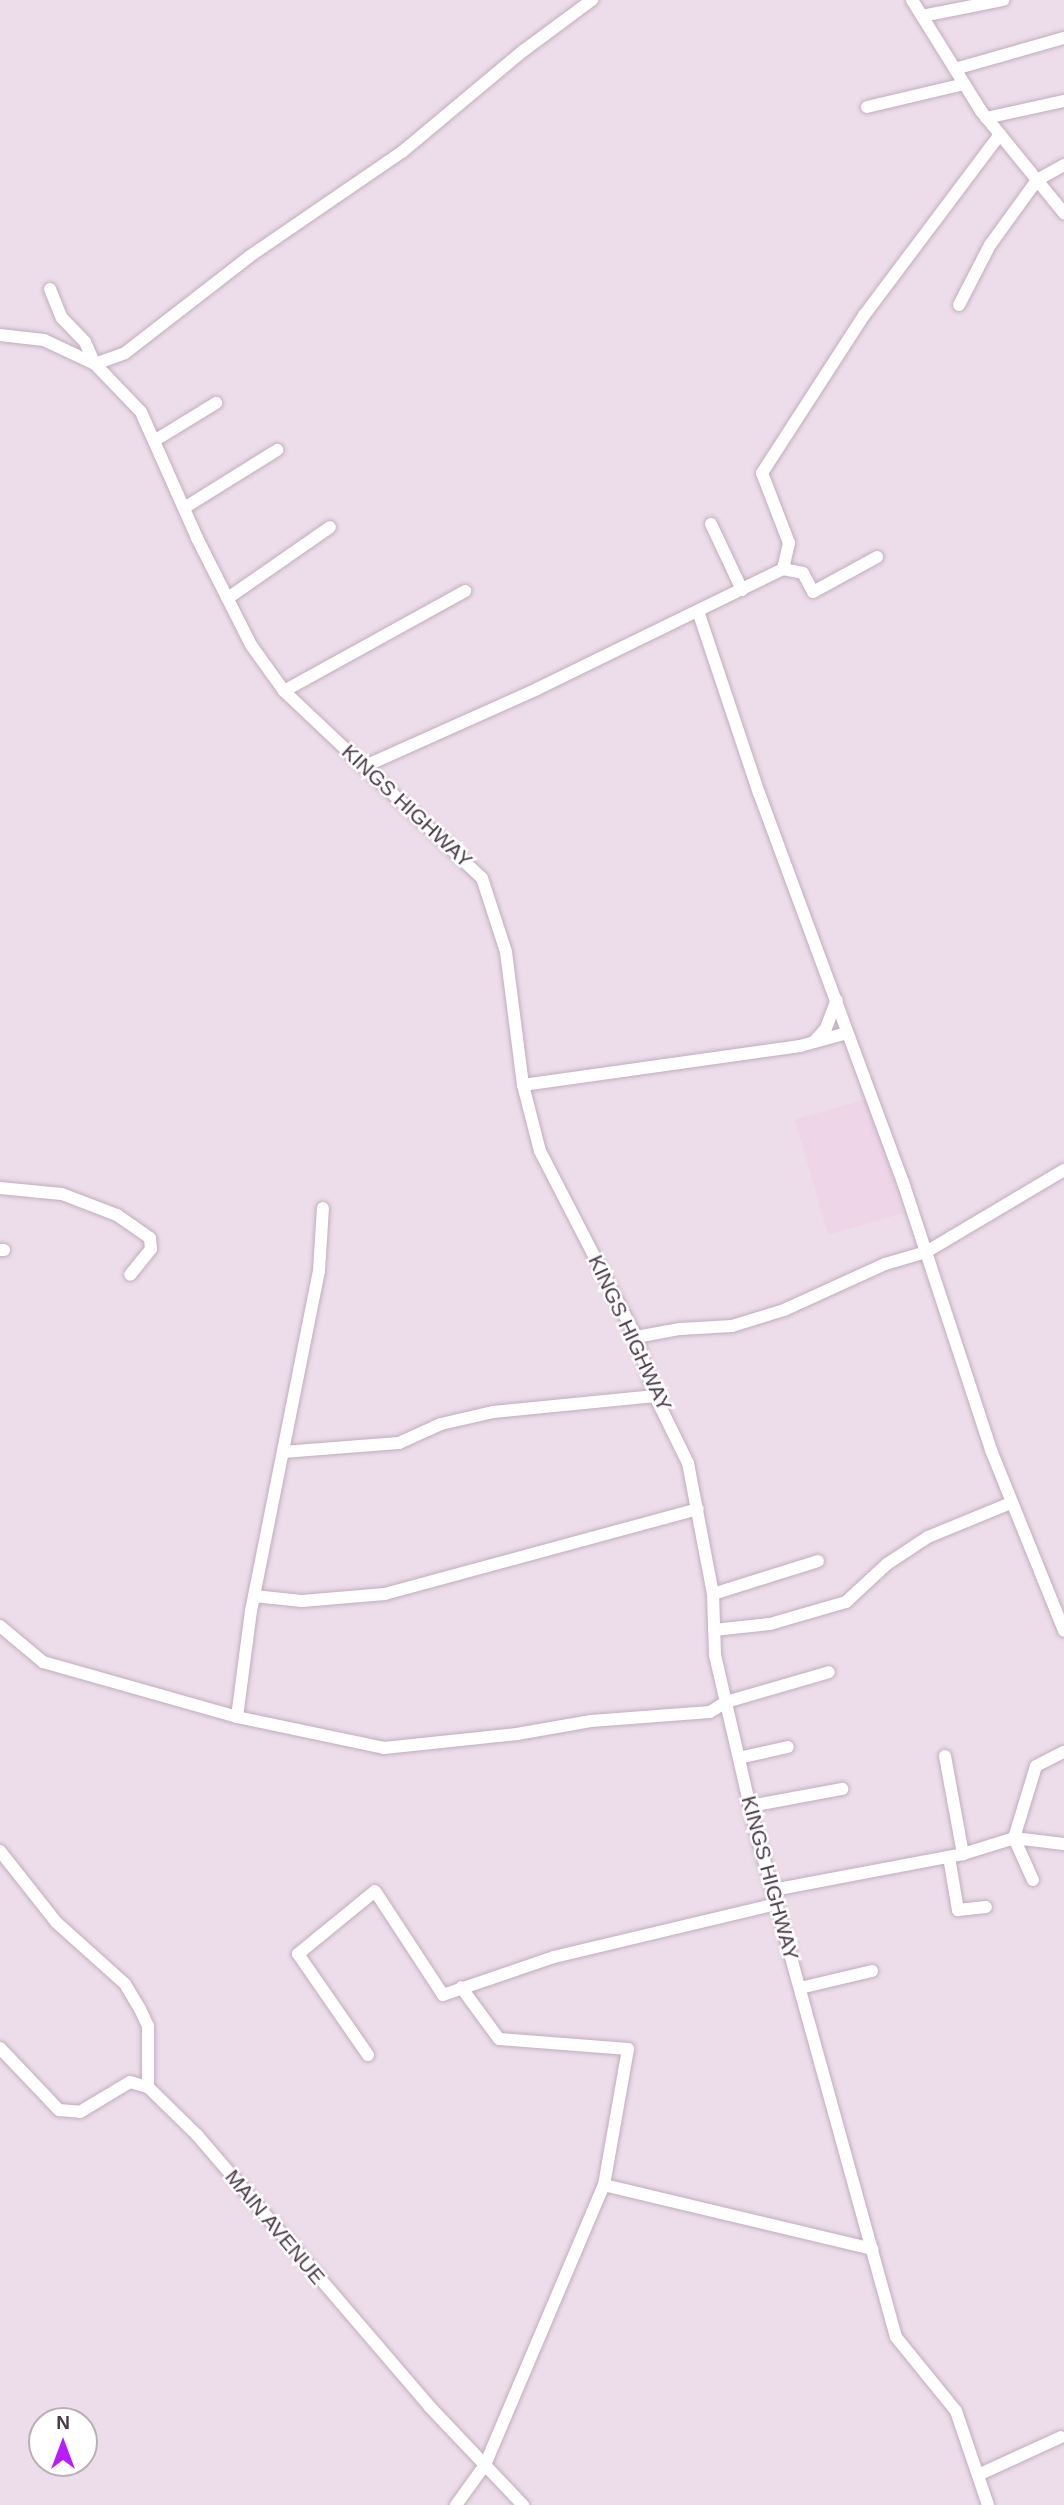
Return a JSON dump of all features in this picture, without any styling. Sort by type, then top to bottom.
[{"type":"street","points":[[50,289],[62,318],[85,342],[95,364],[125,353],[170,314],[402,152],[523,51],[592,0]]},
{"type":"street","points":[[912,0],[986,118],[1064,213]]},
{"type":"street","points":[[922,16],[1003,0]]},
{"type":"street","points":[[955,69],[1064,38]]},
{"type":"street","points":[[867,107],[964,84]]},
{"type":"street","points":[[986,118],[1064,102]]},
{"type":"street","points":[[783,569],[789,543],[762,473],[865,314],[1000,134]]},
{"type":"street","points":[[959,305],[990,245],[1037,180],[1064,165]]},
{"type":"street","name":"KINGS HIGHWAY","points":[[0,335],[44,340],[95,364],[141,412],[251,645],[284,691],[363,767],[436,830],[482,878],[506,952],[523,1085],[540,1152],[636,1337],[655,1396],[688,1463],[713,1594],[714,1630],[738,1758],[895,2337],[956,2411],[988,2505]]},
{"type":"street","points":[[154,441],[216,403]]},
{"type":"street","points":[[184,508],[277,450]]},
{"type":"street","points":[[711,524],[742,590]]},
{"type":"street","points":[[228,598],[330,527]]},
{"type":"street","points":[[363,767],[783,569],[803,573],[813,593],[877,557]]},
{"type":"street","points":[[284,691],[465,591]]},
{"type":"street","points":[[698,611],[759,793],[837,999],[926,1252],[1011,1503],[1064,1631]]},
{"type":"street","points":[[813,1042],[826,1028],[837,999]]},
{"type":"street","points":[[523,1085],[813,1042],[847,1033]]},
{"type":"street","points":[[636,1337],[680,1329],[732,1326],[783,1310],[885,1264],[926,1252],[1064,1170]]},
{"type":"street","points":[[0,1188],[62,1194],[117,1215],[150,1238],[151,1249],[130,1275]]},
{"type":"street","points":[[237,1717],[254,1596],[318,1271],[323,1209]]},
{"type":"street","points":[[282,1452],[399,1443],[441,1424],[493,1412],[655,1396]]},
{"type":"street","points":[[714,1630],[770,1624],[846,1602],[887,1563],[928,1537],[1011,1503]]},
{"type":"street","points":[[254,1596],[302,1601],[385,1594],[698,1508]]},
{"type":"street","points":[[713,1594],[818,1561]]},
{"type":"street","points":[[0,1626],[43,1662],[237,1717],[384,1748],[517,1734],[591,1721],[710,1712],[726,1702],[829,1672]]},
{"type":"street","points":[[738,1758],[788,1747]]},
{"type":"street","points":[[1033,1880],[1014,1838],[1036,1766],[1064,1752]]},
{"type":"street","points":[[946,1756],[963,1854]]},
{"type":"street","points":[[750,1806],[842,1788]]},
{"type":"street","points":[[773,1890],[963,1854],[1014,1838],[1064,1844]]},
{"type":"street","points":[[0,1851],[56,1922],[125,1984],[148,2026],[148,2087],[130,2082],[80,2112],[59,2109],[0,2049]]},
{"type":"street","points":[[949,1857],[958,1910],[986,1907]]},
{"type":"street","points":[[368,2055],[298,1954],[376,1891],[443,1995],[554,1957],[776,1904]]},
{"type":"street","points":[[800,1988],[872,1971]]},
{"type":"street","points":[[456,2505],[485,2465],[604,2185],[628,2049],[499,2039],[461,1987]]},
{"type":"street","name":"MAIN AVENUE","points":[[148,2087],[197,2135],[429,2406],[523,2505]]},
{"type":"street","points":[[604,2185],[872,2249]]},
{"type":"street","points":[[978,2475],[1061,2437]]},
{"type":"shaded area","points":[[0,0],[1064,0],[1064,2505],[0,2505]]},
{"type":"shaded area","points":[[870,1098],[903,1213],[828,1235],[795,1119]]}]
